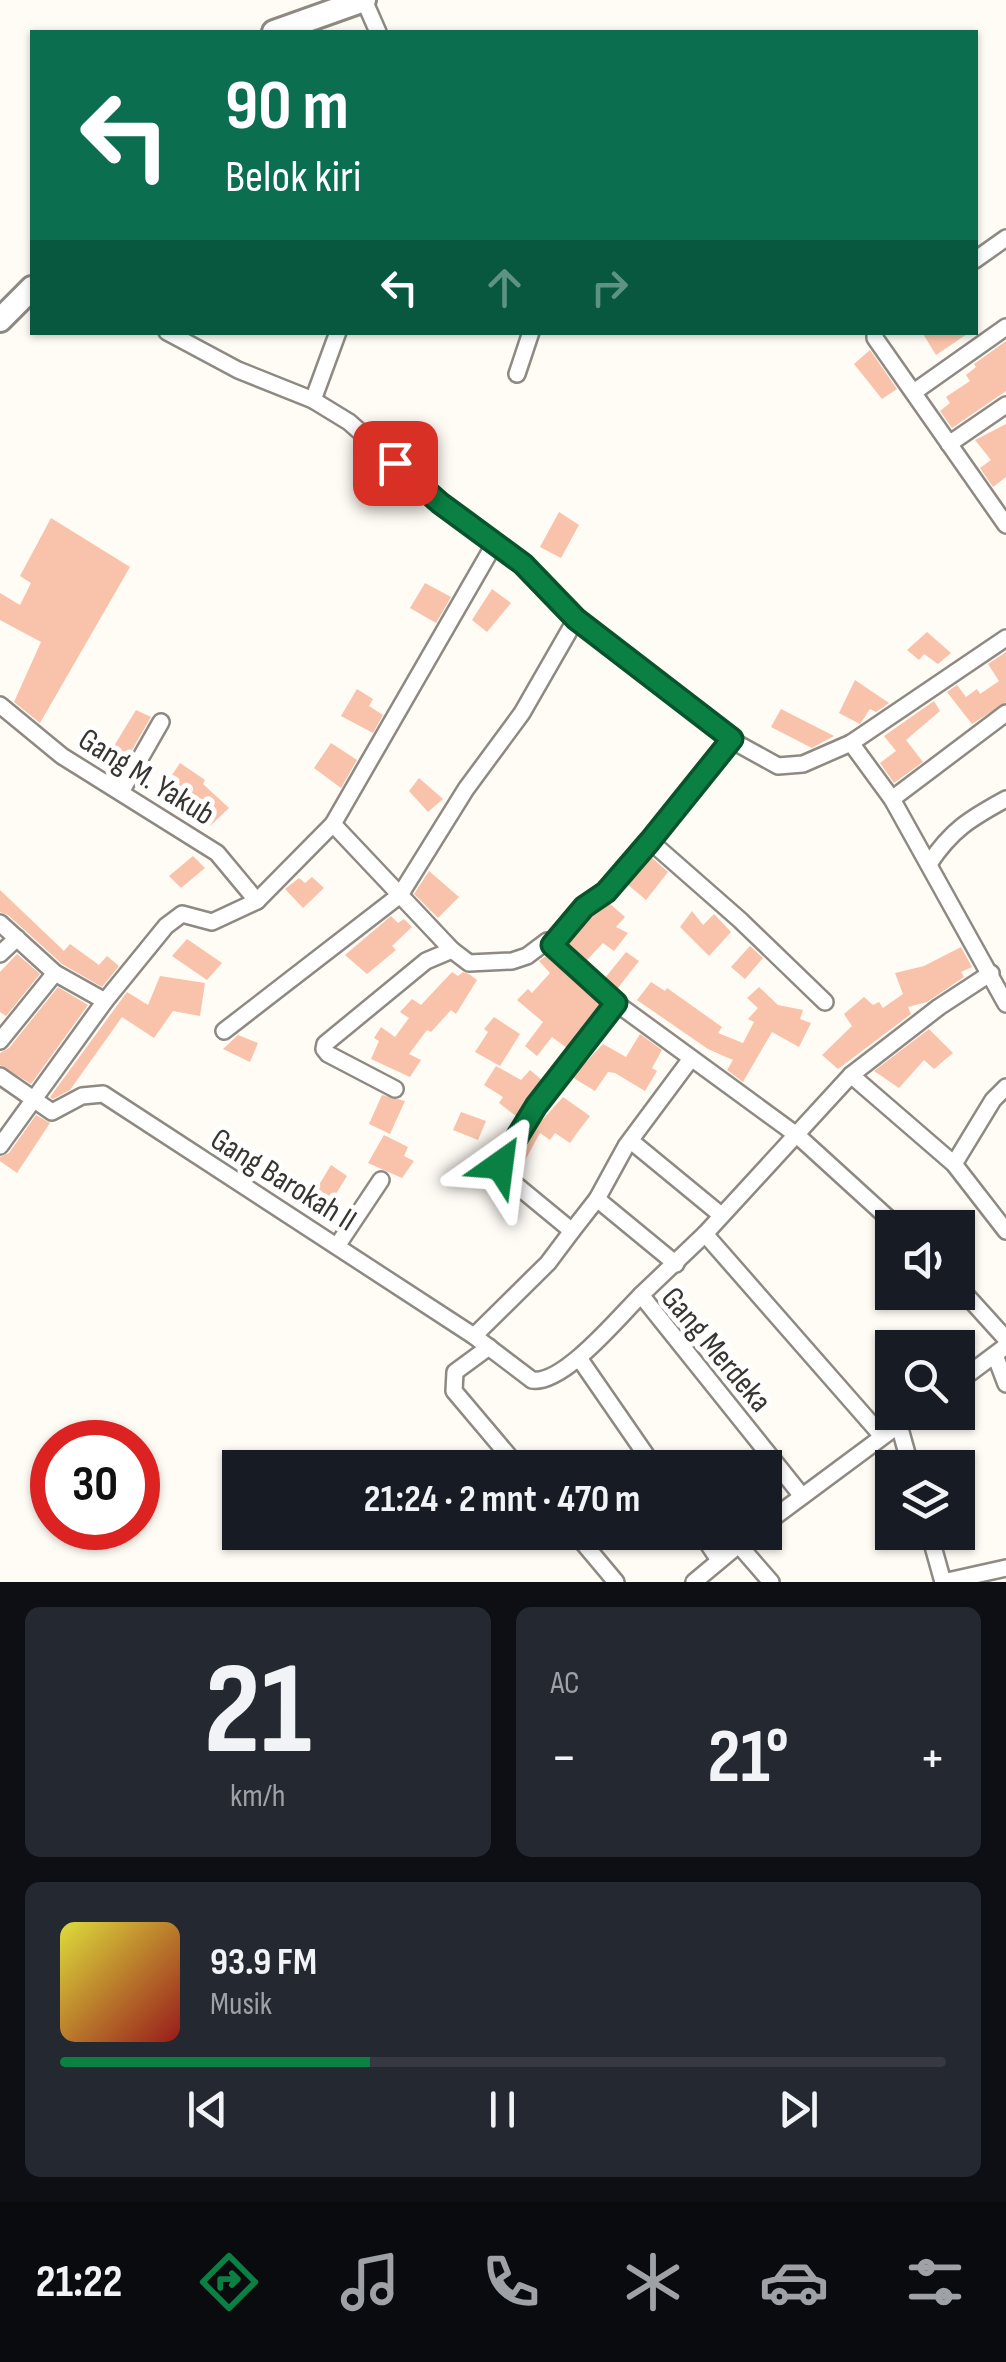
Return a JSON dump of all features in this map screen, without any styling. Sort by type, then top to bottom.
[{"type":"street","points":[[289,30],[320,26],[364,0],[377,30]]},
{"type":"street","points":[[978,258],[1006,238]]},
{"type":"street","points":[[0,320],[30,290]]},
{"type":"street","points":[[914,392],[1006,327]]},
{"type":"street","points":[[174,335],[238,370],[313,400],[349,422],[440,503],[523,564],[576,619],[732,739],[778,766],[790,767],[851,743],[1006,638]]},
{"type":"street","points":[[313,400],[337,335]]},
{"type":"street","points":[[517,374],[530,335]]},
{"type":"street","points":[[875,335],[1006,525]]},
{"type":"street","points":[[948,444],[1006,405]]},
{"type":"street","points":[[992,505],[1006,495]]},
{"type":"street","points":[[1,1143],[105,1002],[178,916],[187,914],[212,922],[257,901],[333,824],[495,543]]},
{"type":"street","points":[[224,1031],[400,894],[466,789],[522,713],[576,619]]},
{"type":"street","name":"Gang M. Yakub","points":[[0,704],[62,756],[216,853],[257,901]]},
{"type":"street","points":[[892,799],[1006,713]]},
{"type":"street","points":[[122,792],[161,722]]},
{"type":"street","points":[[552,945],[584,907],[606,892],[732,739]]},
{"type":"street","points":[[851,743],[892,799],[1006,1004]]},
{"type":"street","points":[[929,864],[946,838],[1006,798]]},
{"type":"street","points":[[333,824],[452,950],[469,963],[512,961],[527,956],[542,942],[552,945],[616,1003],[798,1136],[879,1210]]},
{"type":"street","points":[[650,841],[825,1002]]},
{"type":"street","points":[[0,923],[54,973],[105,1002]]},
{"type":"street","points":[[0,954],[17,938]]},
{"type":"street","points":[[394,1089],[328,1054],[325,1044],[426,961],[452,950]]},
{"type":"street","points":[[0,1041],[54,973]]},
{"type":"street","points":[[641,1295],[705,1234],[851,1075],[939,1007],[991,973]]},
{"type":"street","points":[[572,1232],[504,1176],[500,1165],[536,1106],[616,1003]]},
{"type":"street","points":[[474,1336],[548,1263],[597,1199],[631,1141],[690,1060]]},
{"type":"street","points":[[851,1075],[954,1164],[1006,1231]]},
{"type":"street","points":[[0,1076],[34,1100]]},
{"type":"street","points":[[954,1164],[993,1100],[1006,1087]]},
{"type":"street","name":"Gang Barokah II","points":[[34,1100],[57,1112],[82,1096],[103,1094],[474,1336],[532,1380]]},
{"type":"street","points":[[631,1141],[721,1216]]},
{"type":"street","points":[[337,1246],[381,1180]]},
{"type":"street","points":[[597,1199],[676,1264]]},
{"type":"street","points":[[705,1234],[882,1436]]},
{"type":"street","name":"Gang Merdeka","points":[[532,1380],[548,1379],[578,1358],[641,1295],[802,1496]]},
{"type":"street","points":[[975,1304],[1006,1338]]},
{"type":"street","points":[[488,1347],[455,1372],[454,1391],[504,1450]]},
{"type":"street","points":[[975,1369],[1000,1351],[1006,1384]]},
{"type":"street","points":[[578,1358],[642,1450]]},
{"type":"street","points":[[782,1511],[891,1430]]},
{"type":"street","points":[[589,1550],[616,1582]]},
{"type":"street","points":[[712,1550],[719,1560]]},
{"type":"street","points":[[694,1582],[731,1550]]},
{"type":"street","points":[[743,1550],[771,1582]]},
{"type":"street","points":[[934,1550],[943,1582],[1006,1568]]},
{"type":"building","points":[[924,335],[966,335],[936,355]]},
{"type":"building","points":[[1006,341],[1006,391],[952,428],[940,411],[950,403],[946,397],[970,381],[966,375],[976,367],[974,364]]},
{"type":"building","points":[[870,350],[897,389],[882,399],[854,364]]},
{"type":"building","points":[[1006,424],[1006,477],[993,487],[980,468],[991,460],[975,440]]},
{"type":"building","points":[[559,512],[579,525],[561,558],[540,547]]},
{"type":"building","points":[[51,518],[130,567],[40,723],[14,702],[41,642],[0,620],[0,593],[20,605],[31,583],[20,576]]},
{"type":"building","points":[[425,583],[451,597],[436,623],[410,608]]},
{"type":"building","points":[[492,589],[511,603],[487,632],[472,620]]},
{"type":"building","points":[[927,632],[951,653],[938,664],[924,654],[919,660],[907,650]]},
{"type":"building","points":[[1006,652],[1006,702],[972,724],[947,692],[957,685],[966,697],[977,689],[980,694],[999,681],[988,664]]},
{"type":"building","points":[[855,680],[889,703],[876,712],[870,709],[860,724],[839,713]]},
{"type":"building","points":[[357,689],[373,699],[369,706],[383,715],[373,733],[341,716]]},
{"type":"building","points":[[934,701],[940,711],[906,740],[923,762],[894,783],[880,763],[896,751],[884,736]]},
{"type":"building","points":[[781,709],[834,736],[812,748],[771,727]]},
{"type":"building","points":[[136,710],[151,717],[122,767],[106,759]]},
{"type":"building","points":[[331,743],[357,760],[341,788],[314,768]]},
{"type":"building","points":[[180,763],[205,780],[203,784],[229,808],[210,826],[185,799],[181,804],[160,793]]},
{"type":"building","points":[[419,778],[443,799],[428,812],[409,791]]},
{"type":"building","points":[[193,856],[205,868],[181,888],[169,876]]},
{"type":"building","points":[[651,857],[668,872],[646,900],[627,884]]},
{"type":"building","points":[[429,871],[459,897],[438,918],[414,894]]},
{"type":"building","points":[[312,877],[324,888],[303,908],[285,889],[299,878],[305,883]]},
{"type":"building","points":[[0,890],[64,951],[70,944],[99,965],[107,956],[119,966],[102,987],[62,964],[0,912]]},
{"type":"building","points":[[609,903],[625,917],[616,927],[628,933],[614,951],[603,943],[586,961],[567,944],[592,915]]},
{"type":"building","points":[[692,911],[703,925],[714,914],[731,932],[709,956],[680,927]]},
{"type":"building","points":[[391,916],[398,923],[404,919],[412,927],[392,946],[396,950],[367,974],[345,955]]},
{"type":"building","points":[[187,939],[222,963],[207,980],[172,956]]},
{"type":"building","points":[[750,946],[763,958],[745,979],[731,967]]},
{"type":"building","points":[[961,947],[972,967],[961,972],[964,977],[927,1002],[908,1007],[911,1014],[838,1069],[822,1055],[852,1026],[844,1014],[864,997],[873,1005],[879,1002],[883,1008],[903,994],[895,973],[924,966]]},
{"type":"building","points":[[626,952],[639,961],[617,989],[605,978]]},
{"type":"building","points":[[17,954],[40,974],[6,1016],[0,1012],[0,972]]},
{"type":"building","points":[[546,956],[601,1004],[567,1048],[552,1037],[537,1056],[525,1046],[543,1022],[517,1000],[528,989],[532,993],[550,973],[539,961]]},
{"type":"building","points":[[452,972],[458,976],[463,972],[477,980],[456,1014],[451,1010],[431,1032],[427,1030],[409,1054],[421,1060],[410,1077],[371,1059],[379,1041],[374,1038],[381,1027],[395,1037],[409,1018],[400,1012],[412,999],[421,1005]]},
{"type":"building","points":[[160,976],[205,983],[200,1016],[173,1011],[154,1038],[122,1017],[70,1090],[50,1097],[127,992],[148,1005]]},
{"type":"building","points":[[651,982],[665,991],[667,988],[722,1027],[718,1033],[743,1043],[754,1022],[748,1019],[758,1008],[747,998],[759,987],[778,1005],[803,1010],[800,1019],[811,1023],[799,1047],[772,1032],[743,1082],[727,1070],[733,1060],[708,1049],[637,1000]]},
{"type":"building","points":[[58,987],[88,1005],[31,1084],[0,1065],[0,1053],[9,1048]]},
{"type":"building","points":[[494,1017],[520,1034],[500,1066],[475,1052],[488,1032],[484,1029]]},
{"type":"building","points":[[929,1029],[953,1053],[934,1069],[924,1060],[899,1088],[874,1071]]},
{"type":"building","points":[[640,1034],[662,1050],[652,1068],[657,1071],[645,1091],[615,1073],[608,1072],[595,1091],[572,1077],[603,1044],[626,1057]]},
{"type":"building","points":[[238,1035],[258,1043],[250,1062],[223,1049]]},
{"type":"building","points":[[496,1066],[521,1080],[530,1070],[542,1080],[516,1116],[499,1103],[503,1097],[484,1085]]},
{"type":"building","points":[[382,1095],[405,1101],[390,1134],[369,1124]]},
{"type":"building","points":[[563,1097],[590,1116],[570,1143],[555,1133],[550,1140],[540,1133],[522,1166],[515,1161],[536,1127]]},
{"type":"building","points":[[461,1112],[486,1121],[478,1140],[453,1130]]},
{"type":"building","points":[[36,1115],[50,1123],[17,1173],[0,1157],[9,1153]]},
{"type":"building","points":[[384,1135],[408,1147],[404,1156],[414,1161],[402,1178],[368,1163]]},
{"type":"building","points":[[331,1165],[347,1176],[332,1200],[316,1190]]},
{"type":"route","points":[[395,463],[440,503],[523,564],[576,619],[732,739],[606,892],[584,907],[552,945],[616,1003],[536,1106],[500,1165]]}]
